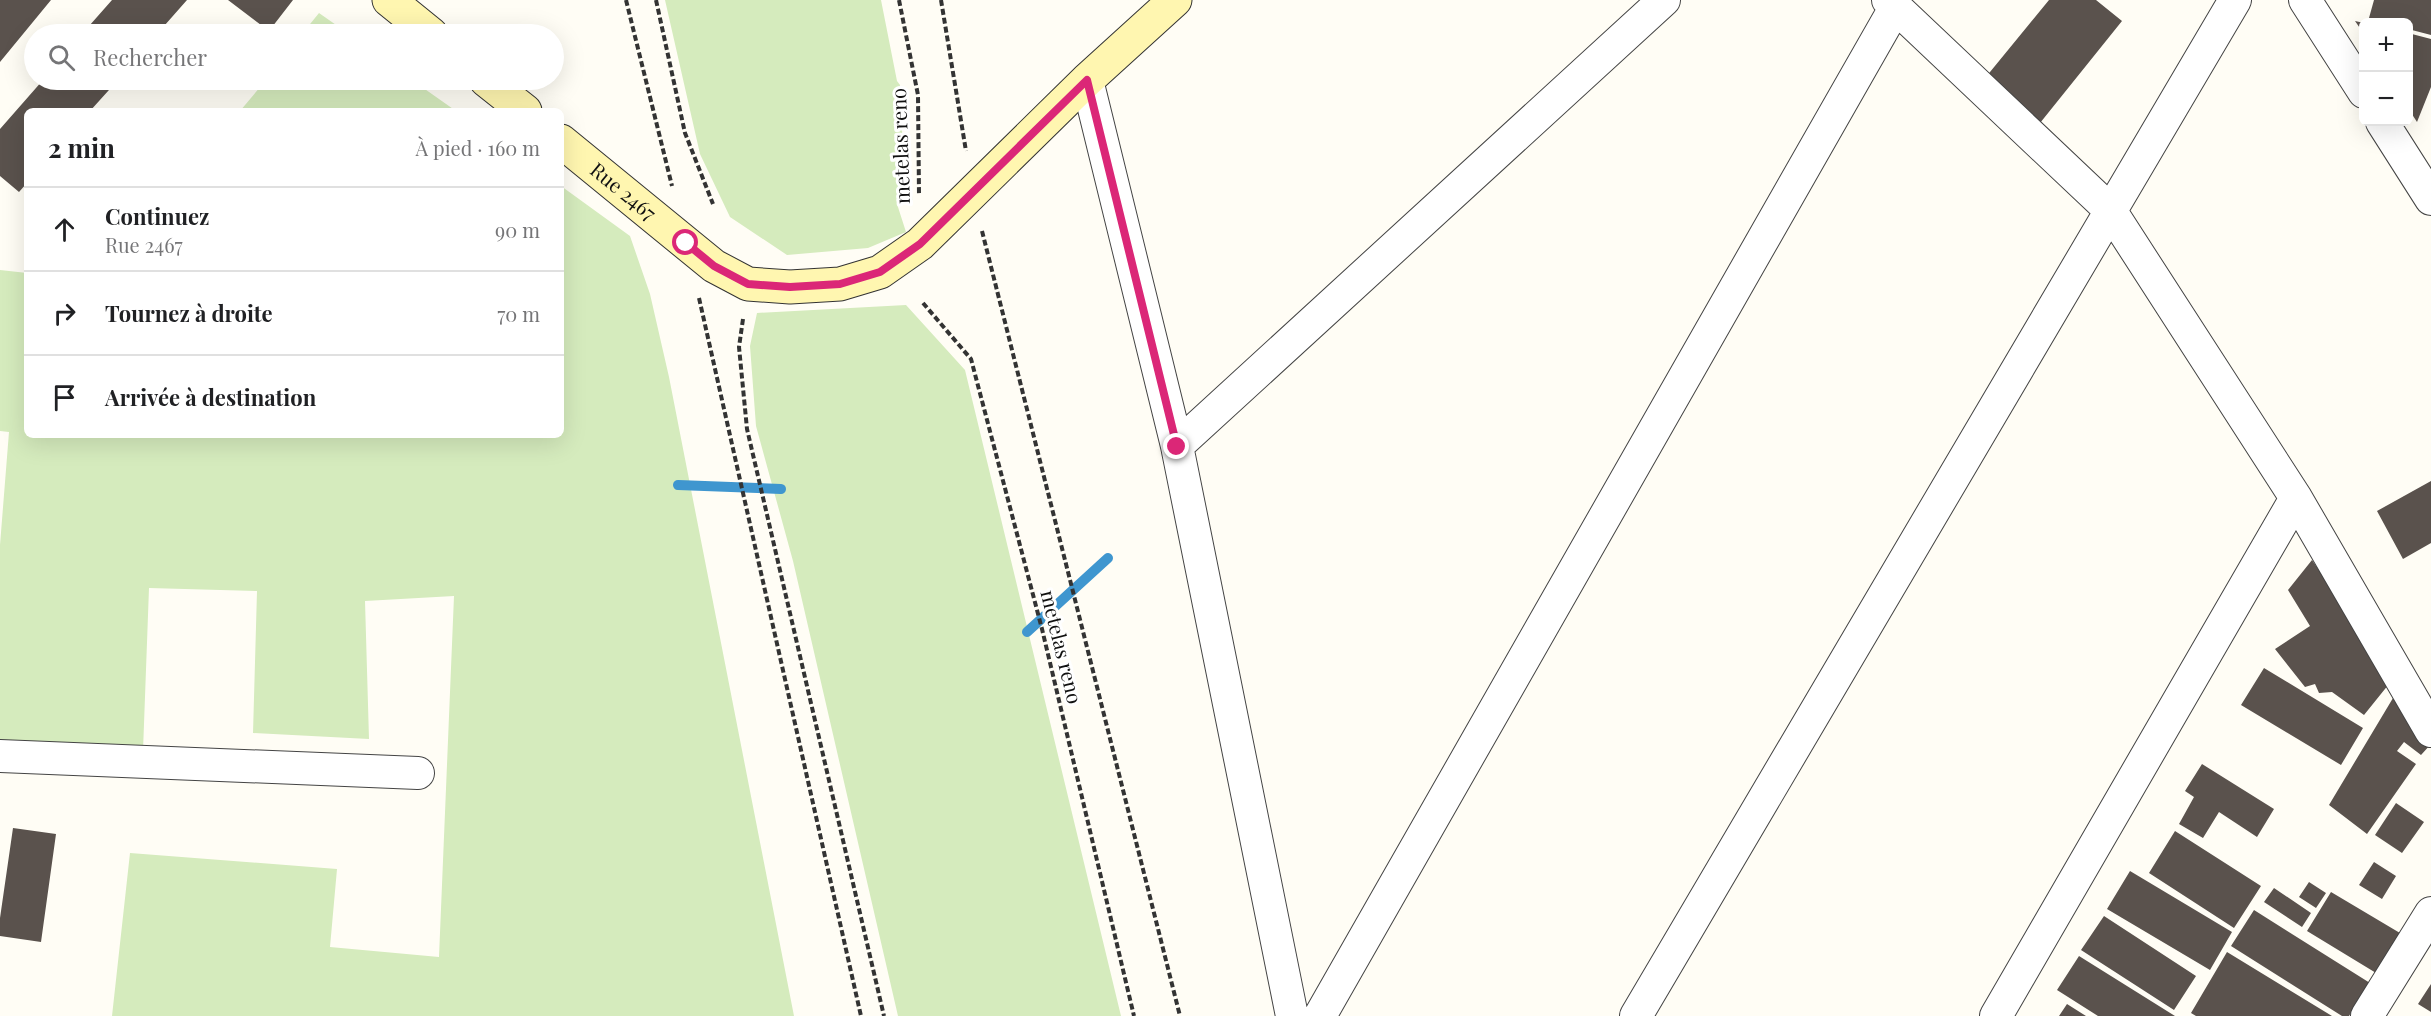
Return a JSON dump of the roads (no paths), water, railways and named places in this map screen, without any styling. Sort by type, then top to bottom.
[{"type":"street","points":[[389,0],[419,24]]},
{"type":"street","name":"Rue 2467","points":[[564,143],[714,266],[748,284],[790,287],[840,284],[880,272],[920,244],[1087,80],[1175,0]]},
{"type":"street","points":[[1177,447],[1664,0]]},
{"type":"street","points":[[1636,1016],[2109,210],[2235,0]]},
{"type":"street","points":[[2305,0],[2359,84]]},
{"type":"street","points":[[1320,1016],[1892,4],[2109,210],[2296,498],[2431,731]]},
{"type":"street","points":[[1087,80],[1177,447],[1292,1016]]},
{"type":"street","points":[[499,90],[521,108]]},
{"type":"street","points":[[2385,126],[2431,197]]},
{"type":"street","points":[[1996,1016],[2296,498]]},
{"type":"street","points":[[0,756],[418,773]]},
{"type":"street","points":[[2367,1016],[2431,913]]},
{"type":"waterway","points":[[678,485],[781,489]]},
{"type":"waterway","points":[[1027,632],[1108,558]]}]
